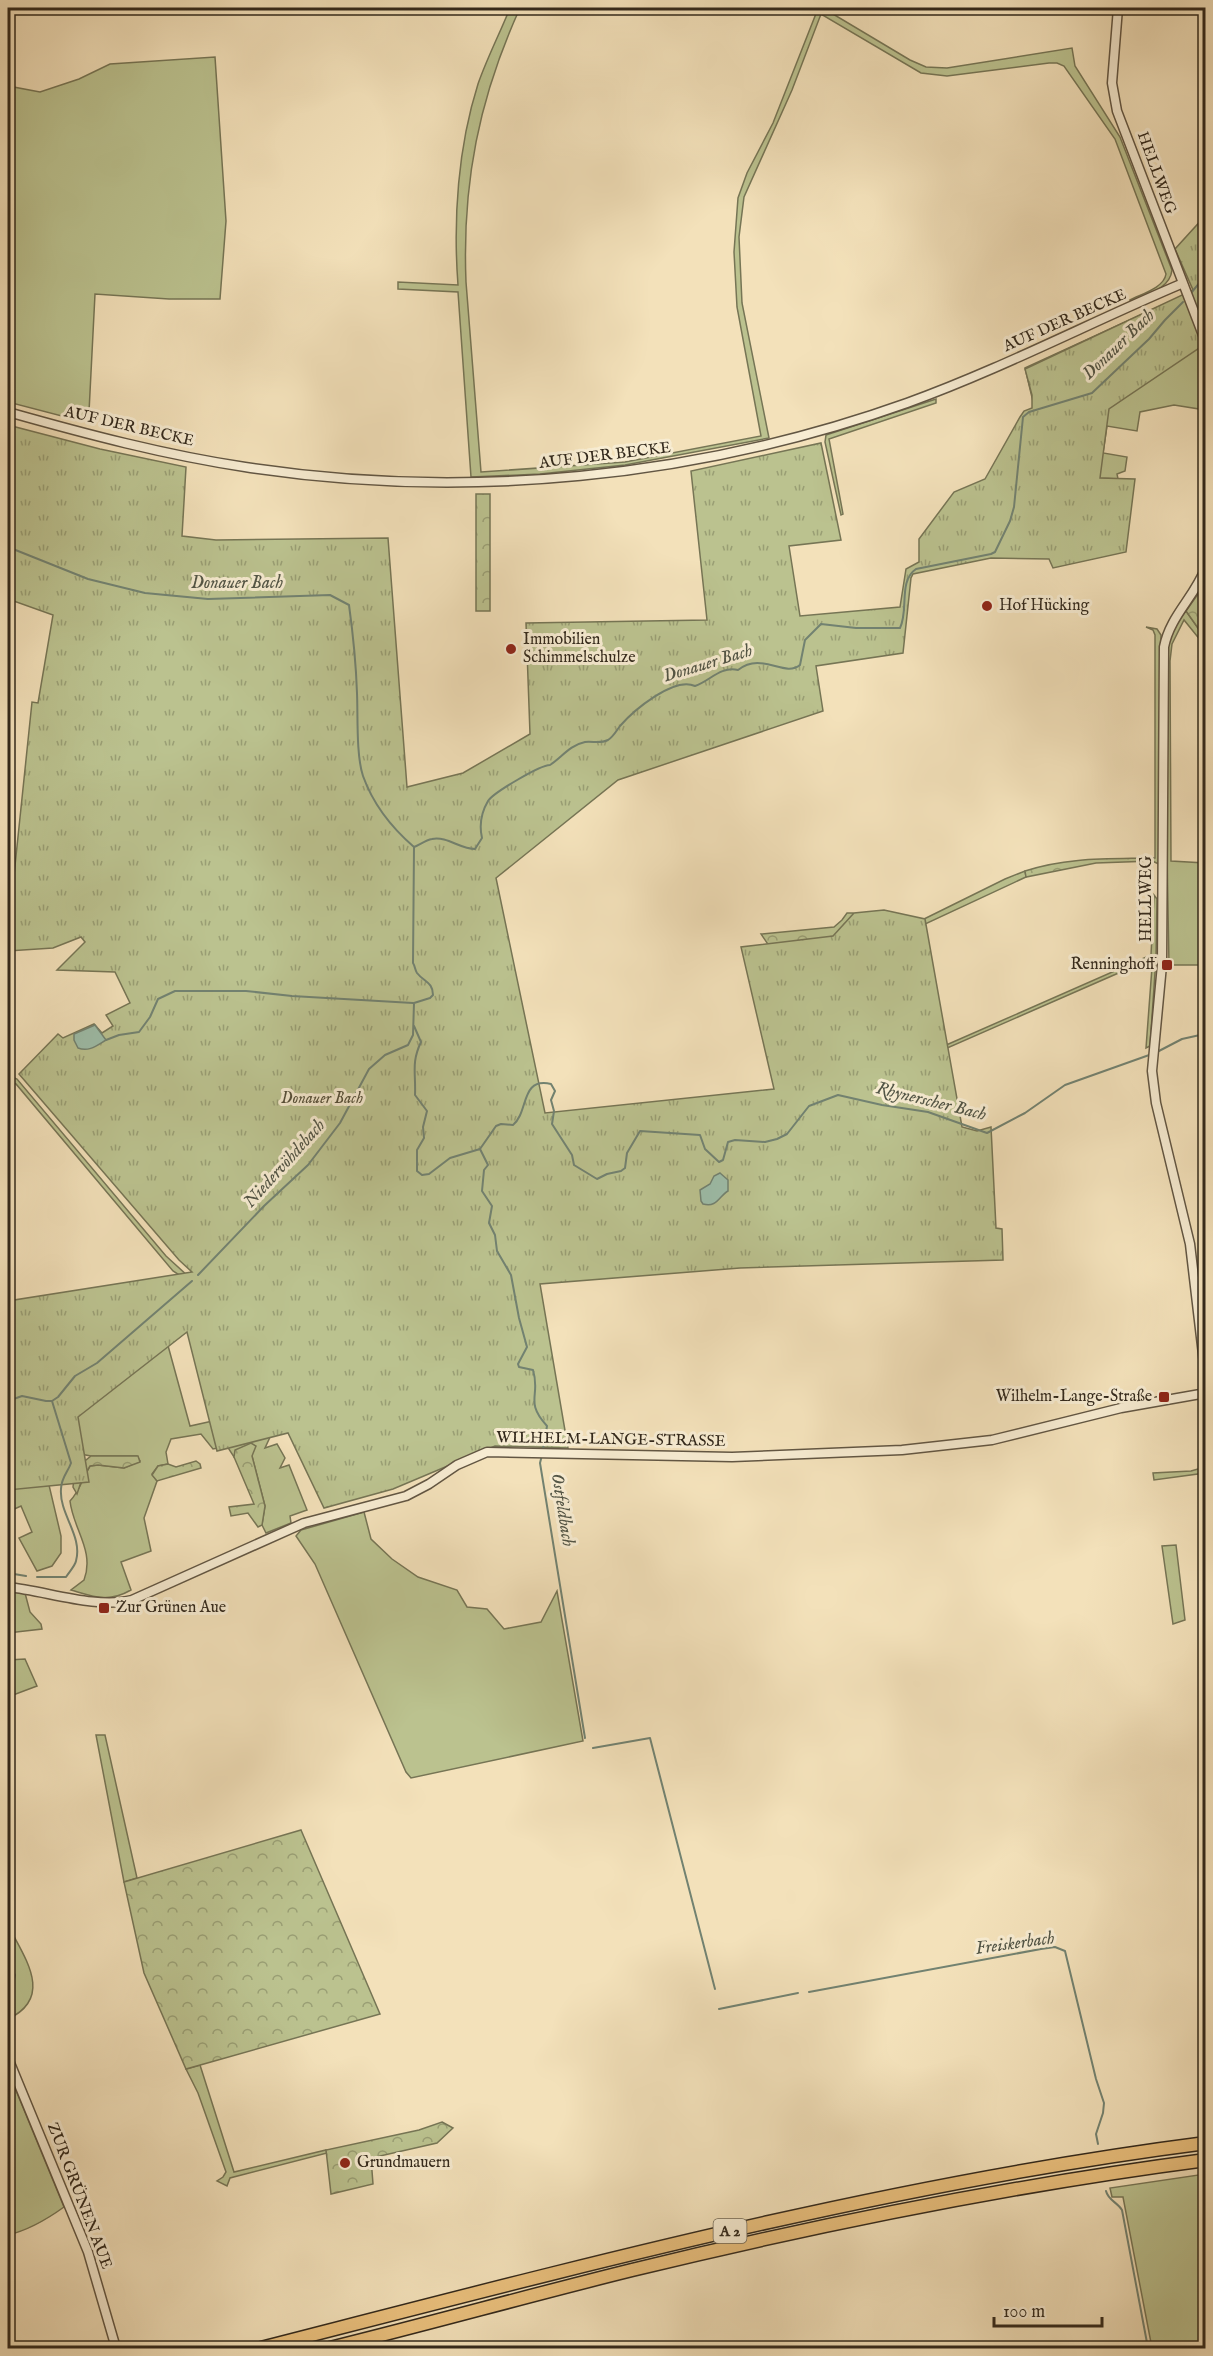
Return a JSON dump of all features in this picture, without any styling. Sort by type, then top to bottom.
[{"type":"highway","name":"A 2","points":[[261,2349],[555,2273],[807,2213],[1003,2175],[1206,2143]]},
{"type":"highway","name":"A 2","points":[[330,2349],[631,2270],[810,2229],[1000,2192],[1206,2160]]},
{"type":"street","name":"HELLWEG","points":[[1119,8],[1113,64],[1114,101],[1181,284],[1206,343]]},
{"type":"street","name":"AUF DER BECKE","points":[[8,412],[182,456],[295,474],[421,482],[480,482],[582,476],[662,465],[737,451],[846,423],[990,371],[1181,284]]},
{"type":"street","name":"HELLWEG","points":[[1206,567],[1197,588],[1169,627],[1164,647],[1162,972],[1152,1059],[1156,1102],[1189,1237],[1206,1380]]},
{"type":"street","name":"WILHELM-LANGE-STRASSE","points":[[8,1587],[96,1603],[114,1604],[132,1600],[304,1523],[406,1496],[479,1454],[496,1451],[741,1457],[839,1454],[950,1446],[1000,1438],[1121,1408],[1206,1394]]},
{"type":"street","name":"ZUR GRÜNEN AUE","points":[[8,2058],[88,2252],[116,2349]]},
{"type":"green space","points":[[510,8],[520,8],[484,108],[476,142],[467,210],[466,282],[481,472],[625,462],[761,436],[737,307],[734,252],[738,198],[747,173],[773,123],[817,11],[812,8],[823,8],[910,60],[926,67],[947,68],[1072,48],[1075,66],[1120,137],[1172,270],[1170,277],[1156,291],[1131,303],[1130,300],[1161,283],[1166,274],[1115,139],[1064,66],[1049,63],[947,76],[921,73],[821,14],[792,90],[744,197],[739,237],[742,303],[769,438],[625,465],[540,474],[471,477],[458,292],[398,289],[398,282],[458,285],[457,209],[466,133],[478,84]]},
{"type":"green space","points":[[215,57],[226,221],[220,299],[169,299],[95,294],[89,412],[77,420],[8,402],[8,86],[40,92],[79,79],[110,64]]},
{"type":"green space","name":"Donauer Bach","points":[[1205,216],[1205,344],[1109,409],[1100,478],[1135,479],[1126,552],[1053,568],[1049,559],[991,558],[913,574],[903,653],[816,666],[823,711],[618,780],[496,878],[545,1113],[774,1089],[741,947],[833,936],[854,913],[884,910],[925,919],[962,1127],[977,1131],[991,1127],[996,1228],[1002,1229],[1003,1260],[740,1268],[540,1284],[568,1448],[495,1446],[393,1489],[324,1508],[288,1433],[217,1451],[187,1332],[78,1417],[89,1482],[8,1490],[8,1301],[192,1272],[179,1260],[19,1074],[58,1034],[63,1038],[94,1024],[102,1033],[113,1026],[106,1015],[130,1003],[115,972],[57,970],[85,942],[81,937],[53,948],[8,951],[32,702],[38,703],[53,615],[8,599],[8,425],[100,449],[186,467],[182,536],[216,540],[388,538],[407,787],[463,773],[530,734],[526,623],[707,620],[691,471],[821,443],[841,540],[789,546],[800,616],[900,607],[906,569],[919,562],[919,539],[954,492],[985,479],[1020,417],[1024,411],[1032,408],[1032,395],[1025,369],[1193,290],[1175,249]]},
{"type":"green space","points":[[1171,301],[1181,302],[1205,358],[1205,410],[1174,405],[1140,412],[1137,431],[1107,426],[1103,453],[1127,457],[1125,471],[1117,474],[1118,479],[1100,478],[1034,406],[1025,368]]},
{"type":"green space","points":[[936,399],[936,403],[829,439],[843,514],[841,515],[825,442],[826,435]]},
{"type":"green space","points":[[476,494],[490,494],[490,611],[476,611]]},
{"type":"green space","points":[[1205,584],[1205,638],[1186,611]]},
{"type":"green space","points":[[1186,611],[1205,638],[1205,646],[1184,620],[1172,644],[1170,661],[1171,861],[1205,863],[1206,958],[1202,958],[1203,965],[1169,965],[1166,798],[1168,641],[1177,621]]},
{"type":"green space","points":[[1146,627],[1157,629],[1161,635],[1159,864],[1152,861],[1152,858],[1155,858],[1155,635],[1153,630]]},
{"type":"green space","points":[[1152,858],[1152,861],[1096,863],[1026,877],[1025,871],[1072,861]]},
{"type":"green space","points":[[1025,871],[1026,877],[921,926],[920,921]]},
{"type":"green space","points":[[1154,895],[1157,899],[1156,958],[1150,1046],[1146,1048],[1152,967],[1146,961],[945,1049],[944,1046],[1151,955]]},
{"type":"green space","points":[[847,913],[853,913],[855,917],[843,935],[778,959],[761,934],[834,927]]},
{"type":"green space","points":[[8,1075],[17,1079],[166,1256],[189,1277],[187,1280],[173,1271],[16,1084],[8,1081]]},
{"type":"green space","points":[[161,1320],[190,1426],[217,1420],[271,1435],[265,1448],[277,1444],[285,1458],[280,1468],[289,1465],[307,1510],[290,1516],[291,1523],[266,1533],[262,1525],[265,1506],[252,1456],[236,1450],[234,1457],[227,1446],[213,1449],[201,1434],[171,1439],[166,1452],[168,1464],[158,1466],[152,1474],[157,1481],[144,1518],[151,1551],[121,1562],[131,1590],[108,1598],[94,1597],[71,1590],[84,1580],[87,1559],[70,1501],[90,1466],[124,1468],[140,1461],[137,1456],[91,1456],[75,1453],[72,1396]]},
{"type":"green space","points":[[8,1432],[49,1485],[61,1536],[61,1553],[52,1566],[37,1571],[19,1538],[32,1532],[21,1506],[10,1511],[8,1506]]},
{"type":"green space","points":[[251,1443],[256,1446],[252,1456],[265,1506],[262,1525],[258,1527],[248,1513],[231,1516],[229,1507],[254,1504],[234,1457],[235,1450]]},
{"type":"green space","points":[[91,1456],[138,1456],[140,1462],[124,1468],[90,1466],[77,1494],[73,1487],[75,1469]]},
{"type":"green space","points":[[196,1461],[201,1468],[157,1481],[152,1475],[158,1466],[168,1464],[176,1467]]},
{"type":"green space","points":[[1205,1467],[1205,1473],[1154,1480],[1153,1473],[1191,1471]]},
{"type":"green space","points":[[364,1512],[371,1539],[392,1559],[418,1577],[457,1590],[467,1607],[487,1609],[504,1629],[541,1622],[557,1591],[583,1741],[411,1778],[406,1772],[315,1564],[296,1536],[301,1530]]},
{"type":"green space","points":[[1176,1545],[1185,1620],[1173,1624],[1162,1546]]},
{"type":"green space","points":[[8,1591],[25,1593],[30,1612],[41,1624],[42,1629],[8,1633]]},
{"type":"green space","points":[[25,1659],[37,1686],[8,1697],[8,1660]]},
{"type":"green space","points":[[96,1735],[105,1735],[137,1878],[124,1882]]},
{"type":"green space","points":[[301,1830],[380,2014],[186,2069],[144,1973],[124,1882]]},
{"type":"green space","points":[[8,1925],[27,1963],[32,1976],[33,1988],[30,2000],[22,2010],[8,2019]]},
{"type":"green space","points":[[200,2065],[234,2172],[326,2150],[327,2153],[230,2178],[227,2186],[217,2181],[226,2172],[198,2093],[186,2069]]},
{"type":"green space","points":[[8,2071],[64,2207],[37,2224],[8,2235]]},
{"type":"green space","points":[[442,2122],[453,2128],[437,2143],[371,2158],[373,2184],[331,2194],[326,2150],[419,2130]]},
{"type":"green space","points":[[1205,2174],[1205,2348],[1152,2348],[1123,2197],[1112,2197],[1110,2188]]},
{"type":"shaded area","points":[[95,1025],[106,1040],[89,1049],[78,1048],[74,1034]]},
{"type":"shaded area","points":[[720,1173],[728,1180],[728,1191],[715,1203],[703,1204],[700,1190],[710,1184],[714,1176]]},
{"type":"waterway","name":"Donauer Bach","points":[[1191,293],[1206,275]]},
{"type":"waterway","name":"Donauer Bach","points":[[8,547],[88,579],[145,593],[208,599],[330,595],[349,605],[356,671],[359,757],[363,776],[372,796],[391,824],[414,847],[438,839],[475,849],[482,838],[481,819],[492,797],[527,774],[550,765],[575,746],[585,742],[608,740],[634,712],[665,690],[686,684],[695,686],[720,672],[738,670],[756,663],[787,669],[794,668],[800,665],[805,640],[821,624],[856,628],[900,628],[903,621],[905,588],[911,574],[916,569],[995,552],[1014,507],[1023,417],[1029,412],[1092,393],[1149,339],[1183,302]]},
{"type":"waterway","name":"Niedervöhdebach","points":[[198,1275],[264,1206],[308,1165],[340,1123],[369,1069],[385,1055],[408,1045],[413,1035],[414,1003],[433,995],[431,987],[417,973],[413,963],[414,847]]},
{"type":"waterway","points":[[106,1040],[139,1032],[150,1017],[158,999],[175,991],[246,991],[413,1003]]},
{"type":"waterway","name":"Rhynerscher Bach","points":[[414,1026],[421,1042],[415,1062],[415,1095],[427,1111],[423,1127],[424,1138],[417,1150],[417,1171],[422,1175],[429,1174],[450,1158],[480,1149],[496,1126],[513,1125],[518,1119],[530,1090],[541,1083],[551,1084],[555,1091],[551,1100],[554,1111],[552,1124],[572,1155],[574,1165],[597,1179],[625,1168],[627,1153],[640,1131],[700,1135],[705,1149],[719,1162],[723,1160],[728,1142],[735,1140],[765,1142],[777,1139],[787,1134],[809,1106],[838,1095],[928,1112],[987,1133],[1025,1113],[1065,1085],[1152,1054]]},
{"type":"waterway","points":[[1157,1052],[1182,1039],[1200,1035],[1206,1042]]},
{"type":"waterway","name":"Ostfeldbach","points":[[480,1149],[488,1165],[484,1170],[482,1191],[492,1206],[489,1223],[495,1235],[497,1251],[511,1275],[527,1347],[518,1364],[519,1367],[533,1370],[536,1410],[547,1426],[543,1449]]},
{"type":"waterway","name":"Niedervöhdebach","points":[[8,1401],[22,1396],[52,1401],[75,1376],[97,1363],[192,1281]]},
{"type":"waterway","points":[[37,1577],[66,1577],[75,1563],[77,1552],[74,1534],[61,1498],[62,1482],[71,1463],[52,1401]]},
{"type":"waterway","name":"Ostfeldbach","points":[[542,1455],[540,1463],[585,1738]]},
{"type":"waterway","points":[[8,1573],[26,1576]]},
{"type":"waterway","name":"Freiskerbach","points":[[593,1748],[650,1738],[715,1989]]},
{"type":"waterway","name":"Freiskerbach","points":[[809,1992],[1041,1949],[1055,1947],[1065,1951],[1104,2103],[1096,2134],[1098,2144]]},
{"type":"waterway","points":[[8,1962],[15,1975],[12,1990],[8,1996]]},
{"type":"waterway","name":"Freiskerbach","points":[[719,2009],[798,1993]]},
{"type":"waterway","name":"Freiskerbach","points":[[1106,2191],[1122,2210],[1148,2348]]},
{"type":"place","name":"Hof Hücking","points":[[987,606]]},
{"type":"place","name":"Immobilien Schimmelschulze","points":[[511,649]]},
{"type":"place","name":"Renninghoff","points":[[1167,965]]},
{"type":"place","name":"Wilhelm-Lange-Straße","points":[[1164,1397]]},
{"type":"place","name":"Zur Grünen Aue","points":[[104,1608]]},
{"type":"place","name":"Grundmauern","points":[[345,2163]]}]
